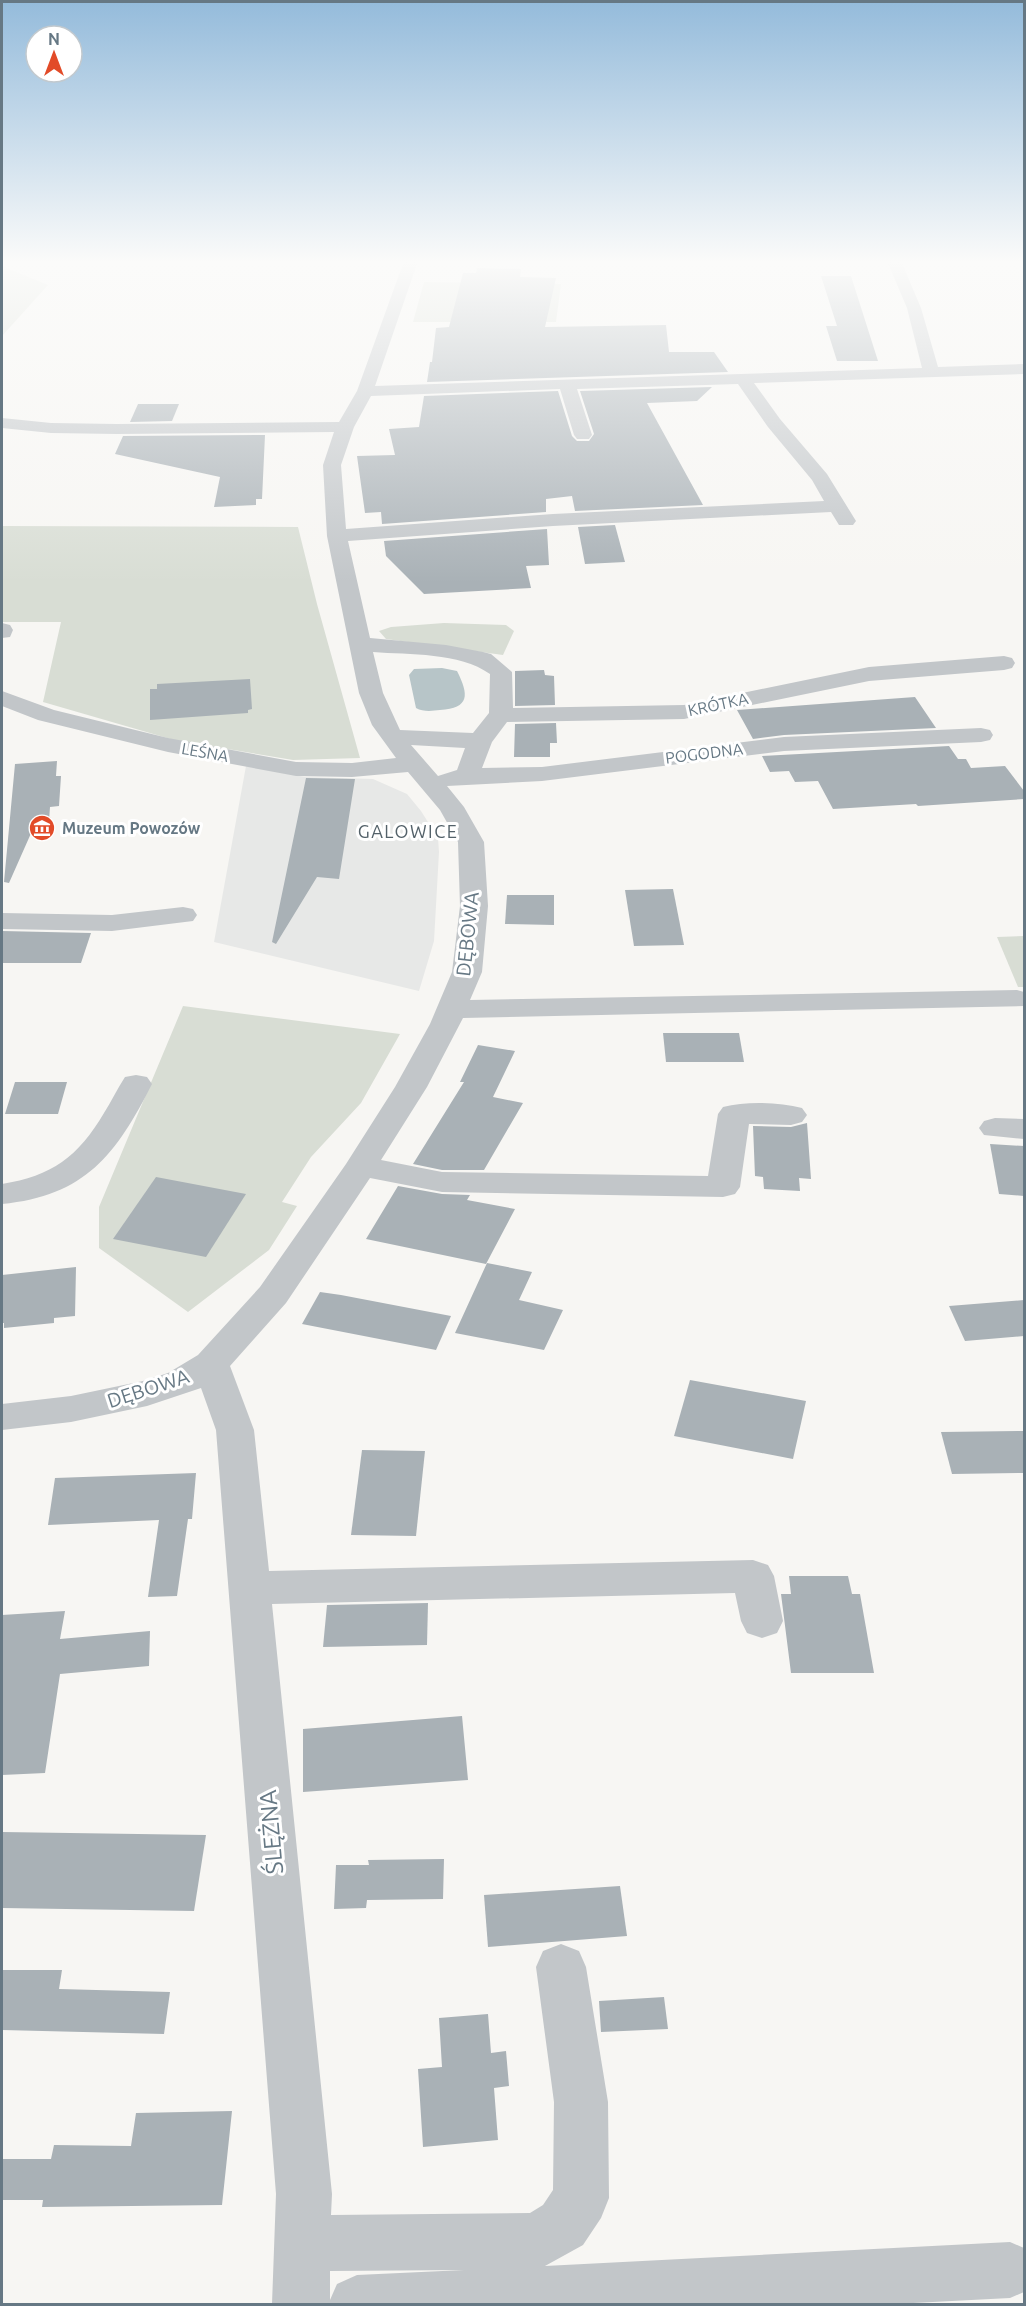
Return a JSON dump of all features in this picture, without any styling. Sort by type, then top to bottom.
[{"type":"street","name":"DĘBOWA","points":[[2,1417],[71,1409],[147,1392],[181,1382],[211,1364],[273,1294],[361,1166],[411,1088],[452,1009],[467,972],[474,906],[471,842],[451,807],[384,725],[370,693],[337,536],[332,465],[345,427],[365,391],[374,369]]},
{"type":"street","points":[[365,391],[1024,369]]},
{"type":"street","points":[[337,536],[553,520],[841,514],[820,478],[774,423],[742,378]]},
{"type":"street","points":[[567,385],[583,435]]},
{"type":"street","points":[[2,423],[51,428],[117,429],[345,427]]},
{"type":"street","points":[[361,644],[483,658],[501,672],[501,715],[486,729],[472,758],[468,776]]},
{"type":"street","name":"KRÓTKA","points":[[501,715],[684,712],[869,675],[1004,663]]},
{"type":"street","points":[[2,684],[6,691],[2,698]]},
{"type":"street","name":"LEŚNA","points":[[2,698],[46,715],[168,745],[296,769],[422,773]]},
{"type":"street","name":"POGODNA","points":[[422,773],[468,776],[542,774],[784,744],[981,735]]},
{"type":"street","points":[[392,737],[480,741]]},
{"type":"street","points":[[2,921],[112,923],[183,915]]},
{"type":"street","points":[[452,1009],[1017,999]]},
{"type":"street","points":[[2,1194],[44,1186],[83,1163],[120,1115],[135,1084]]},
{"type":"street","points":[[361,1166],[442,1182],[722,1196],[734,1114],[791,1115]]},
{"type":"street","name":"ŚLĘŻNA","points":[[211,1364],[235,1430],[304,2194],[301,2304]]},
{"type":"street","points":[[249,1588],[753,1576],[762,1621]]},
{"type":"street","points":[[301,2243],[536,2241],[563,2225],[581,2198],[581,2102],[561,1967]]},
{"type":"street","points":[[357,2304],[1010,2270]]},
{"type":"shaded area","points":[[2,526],[298,527],[360,758],[293,760],[174,740],[43,702],[61,622],[2,622]]},
{"type":"shaded area","points":[[444,623],[506,625],[514,631],[503,655],[386,639],[379,631],[391,627]]},
{"type":"shaded area","points":[[442,668],[457,671],[465,693],[462,703],[450,709],[425,711],[416,708],[409,675],[414,669]]},
{"type":"shaded area","points":[[246,766],[304,777],[373,779],[407,794],[421,811],[438,838],[439,852],[434,941],[419,991],[214,942]]},
{"type":"shaded area","points":[[1024,936],[1024,987],[1018,987],[997,937]]},
{"type":"shaded area","points":[[183,1006],[400,1034],[361,1103],[311,1157],[282,1202],[297,1206],[269,1250],[188,1312],[99,1248],[99,1207]]},
{"type":"building","points":[[429,369],[726,369],[728,372],[427,382]]},
{"type":"building","points":[[712,387],[697,401],[647,403],[703,505],[575,511],[572,496],[546,499],[546,512],[382,524],[381,512],[365,513],[357,456],[395,455],[389,429],[419,427],[424,396],[558,391],[572,436],[577,441],[589,441],[594,434],[580,391]]},
{"type":"building","points":[[138,404],[179,404],[172,421],[130,422]]},
{"type":"building","points":[[265,435],[262,499],[256,499],[256,505],[214,507],[220,477],[115,454],[123,436]]},
{"type":"building","points":[[615,525],[625,562],[585,564],[578,527]]},
{"type":"building","points":[[547,529],[549,565],[526,566],[531,588],[424,594],[386,556],[384,541]]},
{"type":"building","points":[[544,670],[545,675],[554,676],[555,705],[515,706],[515,671]]},
{"type":"building","points":[[250,679],[252,709],[248,710],[248,713],[150,720],[150,689],[157,689],[157,684]]},
{"type":"building","points":[[915,697],[936,728],[784,735],[753,739],[737,710]]},
{"type":"building","points":[[556,723],[557,743],[550,743],[550,757],[514,757],[515,724]]},
{"type":"building","points":[[949,746],[958,759],[966,759],[971,768],[1005,766],[1024,791],[1024,799],[833,809],[818,781],[795,782],[789,771],[770,772],[762,756]]},
{"type":"building","points":[[57,761],[56,776],[61,776],[59,806],[50,807],[49,821],[36,822],[9,883],[4,882],[15,764]]},
{"type":"building","points":[[306,778],[355,779],[339,879],[317,877],[276,944],[272,942]]},
{"type":"building","points":[[673,889],[684,945],[634,946],[625,890]]},
{"type":"building","points":[[507,895],[554,895],[554,925],[505,924]]},
{"type":"building","points":[[2,931],[91,933],[81,963],[2,963]]},
{"type":"building","points":[[663,1033],[739,1033],[744,1062],[666,1062]]},
{"type":"building","points":[[478,1045],[515,1051],[493,1097],[523,1103],[484,1170],[442,1170],[413,1164],[464,1082],[460,1082]]},
{"type":"building","points":[[15,1082],[67,1082],[58,1114],[5,1114]]},
{"type":"building","points":[[807,1123],[811,1179],[799,1178],[800,1191],[764,1189],[763,1177],[755,1176],[753,1126],[791,1127]]},
{"type":"building","points":[[990,1144],[1024,1146],[1024,1196],[999,1194]]},
{"type":"building","points":[[156,1177],[246,1194],[206,1257],[113,1239]]},
{"type":"building","points":[[398,1186],[442,1194],[470,1195],[467,1200],[515,1209],[486,1264],[366,1239]]},
{"type":"building","points":[[487,1263],[532,1272],[519,1300],[563,1310],[544,1350],[455,1333]]},
{"type":"building","points":[[76,1267],[75,1316],[54,1318],[54,1323],[4,1328],[4,1323],[2,1323],[2,1275]]},
{"type":"building","points":[[320,1292],[451,1316],[436,1350],[302,1324]]},
{"type":"building","points":[[1024,1300],[1024,1336],[965,1341],[949,1306]]},
{"type":"building","points":[[690,1380],[806,1401],[793,1459],[674,1436]]},
{"type":"building","points":[[1024,1431],[1024,1473],[952,1474],[941,1432]]},
{"type":"building","points":[[362,1450],[425,1451],[416,1536],[351,1535]]},
{"type":"building","points":[[196,1473],[192,1519],[188,1519],[177,1596],[148,1597],[159,1520],[48,1525],[55,1478]]},
{"type":"building","points":[[789,1576],[848,1576],[852,1594],[860,1594],[874,1673],[791,1673],[781,1594],[791,1594]]},
{"type":"building","points":[[428,1603],[427,1645],[323,1647],[327,1605]]},
{"type":"building","points":[[65,1611],[60,1639],[150,1631],[149,1666],[60,1674],[45,1773],[2,1775],[2,1615]]},
{"type":"building","points":[[462,1716],[468,1780],[303,1792],[303,1729]]},
{"type":"building","points":[[2,1832],[206,1835],[194,1911],[2,1908]]},
{"type":"building","points":[[444,1859],[443,1899],[367,1900],[366,1908],[334,1909],[336,1865],[369,1865],[368,1860]]},
{"type":"building","points":[[620,1886],[627,1936],[488,1947],[484,1895]]},
{"type":"building","points":[[2,1970],[62,1970],[59,1989],[170,1992],[164,2034],[2,2030]]},
{"type":"building","points":[[664,1997],[668,2029],[601,2032],[599,2001]]},
{"type":"building","points":[[488,2014],[491,2053],[506,2051],[509,2086],[494,2088],[498,2140],[423,2147],[418,2069],[442,2067],[439,2018]]},
{"type":"building","points":[[232,2111],[222,2205],[42,2207],[43,2200],[2,2200],[2,2159],[51,2159],[54,2145],[131,2146],[136,2113]]},
{"type":"place","name":"Muzeum Powozów","points":[[42,828]]},
{"type":"district","name":"GALOWICE","points":[[408,831]]}]
